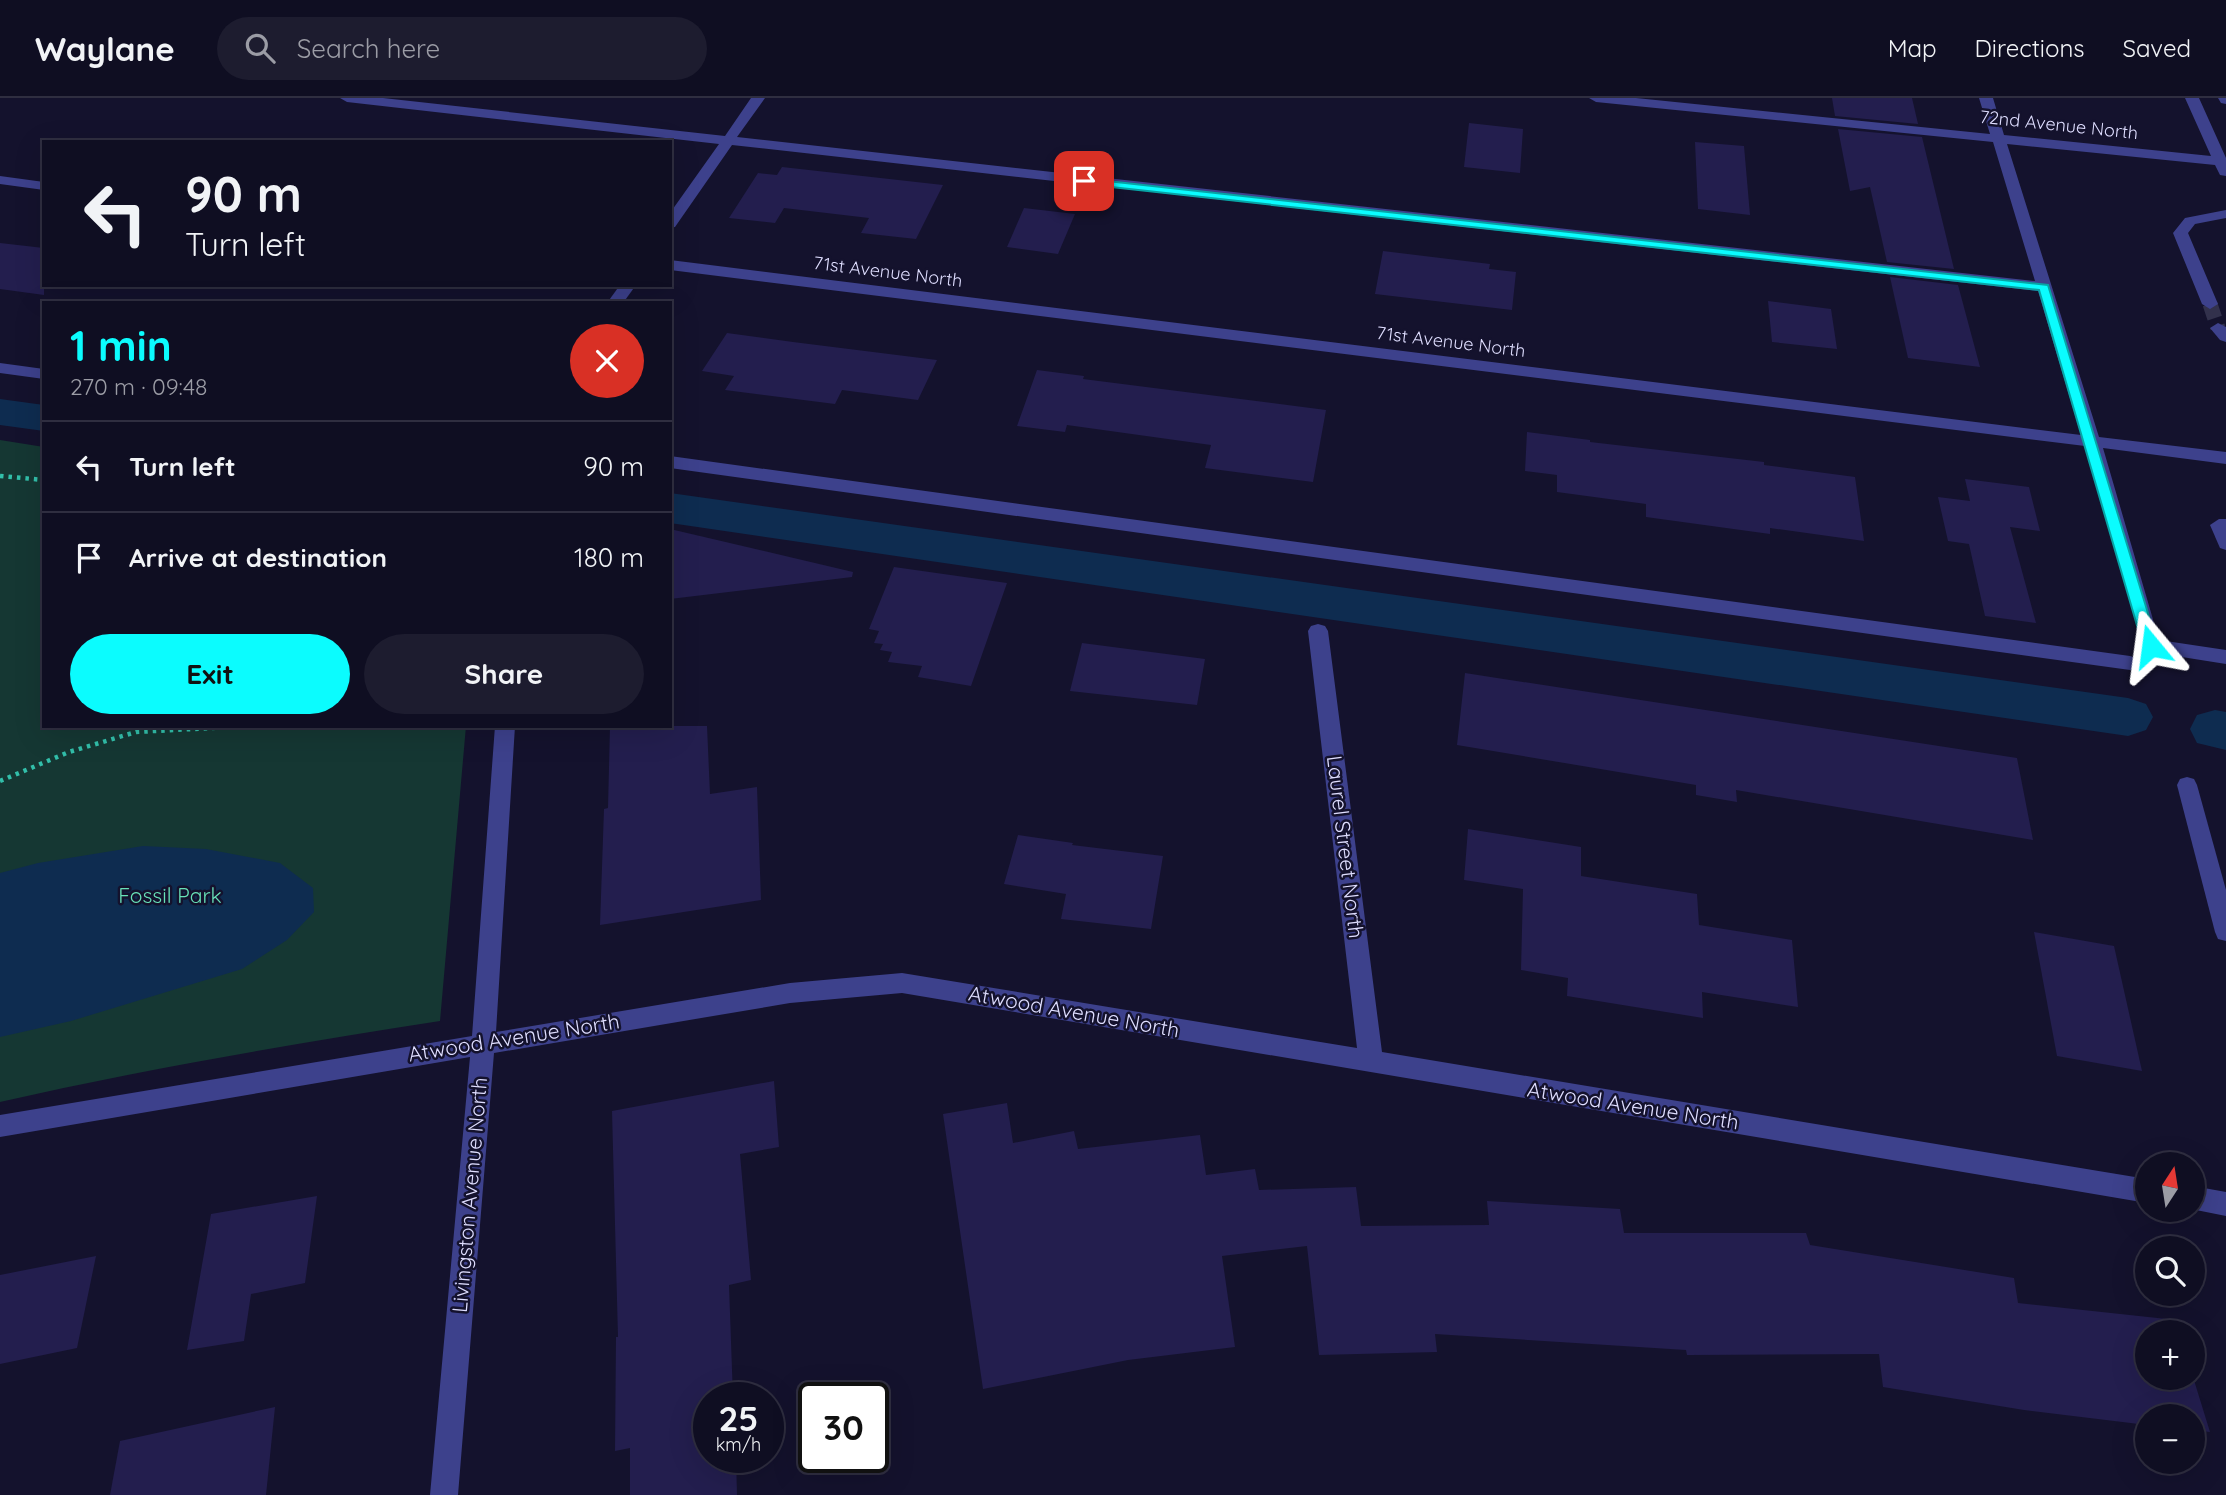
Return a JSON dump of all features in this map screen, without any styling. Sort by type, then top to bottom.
[{"type":"street","points":[[347,98],[2044,287]]},
{"type":"street","points":[[672,222],[758,98]]},
{"type":"street","name":"72nd Avenue North","points":[[1596,98],[1998,138],[2224,166]]},
{"type":"street","points":[[1986,98],[2092,441],[2151,646],[2226,657]]},
{"type":"street","points":[[2192,98],[2224,166]]},
{"type":"street","points":[[0,180],[42,186]]},
{"type":"street","points":[[2210,304],[2180,233],[2190,221],[2226,214]]},
{"type":"street","name":"71st Avenue North","points":[[672,265],[2226,458]]},
{"type":"street","points":[[0,368],[42,374]]},
{"type":"street","points":[[672,462],[2130,663]]},
{"type":"street","points":[[2226,525],[2219,525],[2226,544]]},
{"type":"street","name":"Laurel Street North","points":[[1318,631],[1371,1063]]},
{"type":"street","name":"Livingston Avenue North","points":[[444,1495],[483,1044],[505,728]]},
{"type":"street","points":[[2188,785],[2226,932]]},
{"type":"street","name":"Atwood Avenue North","points":[[0,1126],[790,993],[902,983],[2135,1189]]},
{"type":"street","points":[[2205,1200],[2226,1204]]},
{"type":"path","points":[[0,476],[42,480]]},
{"type":"path","points":[[0,781],[69,752],[136,732],[212,728]]},
{"type":"green space","name":"Fossil Park","points":[[0,440],[42,447],[42,728],[466,728],[440,1021],[219,1058],[0,1102]]},
{"type":"water","points":[[143,846],[206,849],[280,863],[313,888],[314,912],[287,940],[242,969],[71,1021],[0,1037],[0,873],[38,863]]},
{"type":"building","points":[[1832,98],[1912,98],[1918,124],[1835,116]]},
{"type":"building","points":[[1469,123],[1523,129],[1520,173],[1464,167]]},
{"type":"building","points":[[1838,129],[1922,137],[1954,269],[1887,262],[1870,187],[1850,191]]},
{"type":"building","points":[[1695,142],[1744,146],[1750,215],[1698,209]]},
{"type":"building","points":[[782,167],[943,185],[916,239],[861,233],[869,218],[784,208],[775,223],[729,218],[758,173],[777,175]]},
{"type":"building","points":[[1024,208],[1075,214],[1058,254],[1007,247]]},
{"type":"building","points":[[0,243],[42,248],[44,295],[0,289]]},
{"type":"building","points":[[1383,251],[1490,264],[1489,269],[1516,272],[1512,310],[1375,294]]},
{"type":"building","points":[[1890,277],[1958,285],[1980,367],[1908,358]]},
{"type":"building","points":[[1768,301],[1831,309],[1837,349],[1772,342]]},
{"type":"building","points":[[727,333],[937,360],[918,400],[842,390],[835,404],[725,390],[734,376],[702,371]]},
{"type":"building","points":[[1037,370],[1084,376],[1083,379],[1326,410],[1313,482],[1205,468],[1211,445],[1067,425],[1065,432],[1017,426]]},
{"type":"building","points":[[1527,432],[1764,462],[1764,465],[1855,477],[1864,541],[1770,528],[1770,534],[1646,517],[1646,504],[1557,492],[1557,475],[1525,471]]},
{"type":"building","points":[[1965,479],[2029,487],[2040,531],[2010,527],[2036,623],[1985,616],[1969,544],[1948,541],[1938,497],[1970,501]]},
{"type":"building","points":[[672,529],[853,572],[852,577],[672,599]]},
{"type":"building","points":[[894,567],[1007,583],[971,686],[918,677],[922,666],[888,662],[892,652],[880,650],[883,644],[874,643],[879,631],[869,629]]},
{"type":"building","points":[[1082,643],[1205,659],[1197,705],[1070,691]]},
{"type":"building","points":[[1465,673],[2017,758],[2033,840],[1736,790],[1737,802],[1696,795],[1696,785],[1457,745]]},
{"type":"building","points":[[707,726],[710,794],[757,787],[761,900],[600,925],[604,809],[608,808],[610,728]]},
{"type":"building","points":[[1468,829],[1581,847],[1581,876],[1697,894],[1699,925],[1792,940],[1798,1007],[1702,992],[1703,1018],[1567,996],[1568,978],[1521,970],[1523,889],[1464,880]]},
{"type":"building","points":[[1018,835],[1073,843],[1072,845],[1163,856],[1151,929],[1061,919],[1066,894],[1004,884]]},
{"type":"building","points":[[2034,932],[2114,946],[2142,1071],[2057,1056]]},
{"type":"building","points":[[774,1081],[779,1147],[740,1154],[751,1280],[729,1285],[732,1382],[693,1382],[693,1473],[736,1473],[737,1495],[630,1495],[630,1448],[615,1451],[618,1337],[612,1111]]},
{"type":"building","points":[[1007,1103],[1013,1143],[1074,1131],[1078,1149],[1200,1135],[1206,1175],[1255,1169],[1259,1190],[1356,1187],[1361,1226],[1489,1225],[1487,1201],[1620,1209],[1624,1233],[1806,1233],[1810,1245],[2014,1278],[2018,1303],[2176,1320],[2135,1320],[2135,1390],[2197,1390],[2201,1404],[2135,1404],[2135,1424],[2024,1410],[1883,1387],[1879,1354],[1687,1355],[1686,1350],[1435,1334],[1437,1352],[1319,1355],[1307,1246],[1222,1256],[1235,1347],[1128,1360],[983,1389],[943,1114]]},
{"type":"building","points":[[317,1196],[305,1283],[251,1294],[244,1341],[187,1350],[211,1214]]},
{"type":"building","points":[[96,1256],[77,1348],[0,1364],[0,1275]]},
{"type":"building","points":[[275,1407],[266,1495],[110,1495],[120,1441]]},
{"type":"building","points":[[2205,1416],[2210,1432],[2205,1431]]},
{"type":"waterway","points":[[0,412],[42,418]]},
{"type":"waterway","points":[[672,508],[2128,717]]},
{"type":"waterway","points":[[2215,729],[2226,731]]},
{"type":"tunnel","points":[[2210,304],[2218,328]]},
{"type":"route","points":[[1084,181],[2044,287],[2151,646]]}]
